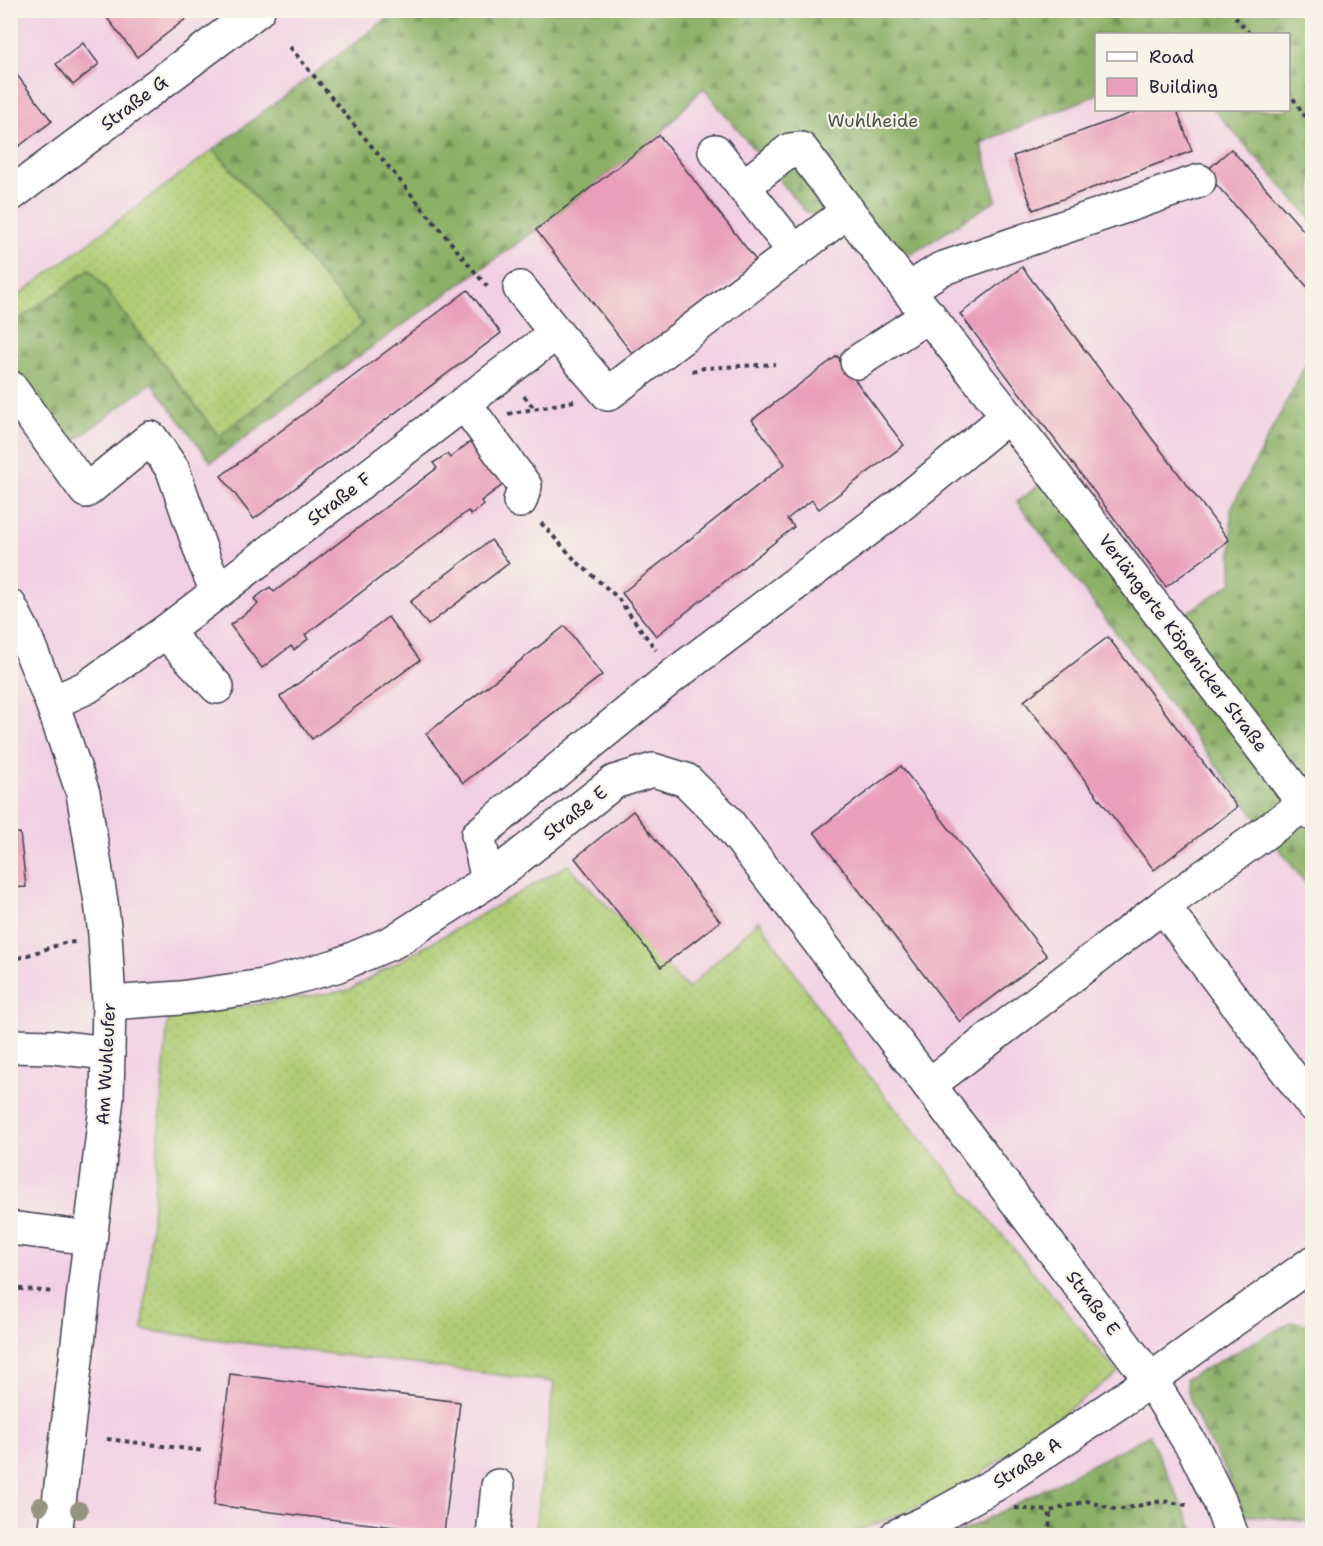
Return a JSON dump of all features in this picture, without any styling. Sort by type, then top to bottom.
[{"type":"street","name":"Straße G","points":[[10,195],[258,10]]},
{"type":"street","name":"Verlängerte Köpenicker Straße","points":[[743,188],[790,150],[801,150],[1053,473],[1309,809]]},
{"type":"street","points":[[715,151],[795,252]]},
{"type":"street","points":[[909,290],[941,269],[1199,181]]},
{"type":"street","points":[[506,291],[556,333],[608,394],[848,211]]},
{"type":"street","points":[[858,362],[929,315]]},
{"type":"street","name":"Straße F","points":[[52,703],[87,687],[471,412],[556,333]]},
{"type":"street","points":[[10,387],[86,491],[151,438],[173,470],[217,592]]},
{"type":"street","points":[[471,412],[525,486],[520,501]]},
{"type":"street","points":[[488,881],[478,835],[674,675],[899,506],[1008,416]]},
{"type":"street","name":"Am Wuhleufer","points":[[10,606],[23,631],[52,703],[83,793],[103,912],[109,1003],[107,1098],[55,1536]]},
{"type":"street","points":[[165,632],[217,687]]},
{"type":"street","name":"Straße E","points":[[109,1003],[180,998],[263,986],[336,966],[393,942],[488,881],[614,782],[653,771],[686,780],[726,820],[1150,1379],[1195,1451],[1220,1502],[1232,1536]]},
{"type":"street","points":[[929,1085],[1163,906],[1266,831],[1309,809]]},
{"type":"street","points":[[1163,906],[1312,1104]]},
{"type":"street","points":[[10,1046],[54,1047],[108,1053]]},
{"type":"street","points":[[10,1228],[90,1238]]},
{"type":"street","name":"Straße A","points":[[896,1536],[927,1522],[996,1484],[1150,1379],[1312,1263]]},
{"type":"street","points":[[493,1536],[498,1486]]},
{"type":"path","points":[[1229,10],[1249,33]]},
{"type":"path","points":[[290,47],[506,291]]},
{"type":"path","points":[[1290,94],[1312,126]]},
{"type":"path","points":[[683,373],[704,368],[775,364]]},
{"type":"path","points":[[471,412],[608,394]]},
{"type":"path","points":[[520,501],[577,562],[617,597],[674,675]]},
{"type":"path","points":[[10,961],[75,941]]},
{"type":"path","points":[[10,1288],[56,1292]]},
{"type":"path","points":[[107,1439],[204,1451]]},
{"type":"path","points":[[996,1484],[1009,1508],[1050,1511],[1087,1501],[1118,1510],[1161,1501],[1202,1507],[1220,1502]]},
{"type":"path","points":[[1049,1536],[1050,1511]]},
{"type":"shaded area","points":[[10,11],[641,11],[981,143],[1095,95],[1095,111],[1215,111],[1312,220],[1312,352],[1231,509],[1232,583],[1182,616],[1017,502],[1312,892],[1312,1535],[11,1535]]},
{"type":"green space","name":"Wuhlheide","points":[[397,11],[1312,11],[1312,220],[1215,111],[1290,111],[1290,33],[1095,33],[1095,95],[981,143],[996,200],[912,254],[805,211],[703,88],[659,135],[536,230],[211,462],[152,383],[58,453],[11,387],[10,326],[90,269],[219,436],[363,324],[214,149]]},
{"type":"green space","points":[[214,149],[363,324],[219,436],[90,269],[12,325],[11,322],[11,301]]},
{"type":"green space","points":[[1312,352],[1312,892],[1017,502],[1068,463],[1182,616],[1232,583],[1231,509]]},
{"type":"green space","points":[[568,865],[688,989],[759,920],[850,1054],[1118,1373],[956,1492],[847,1535],[535,1536],[554,1382],[143,1330],[168,1018],[349,990]]},
{"type":"green space","points":[[1292,1322],[1312,1325],[1312,1522],[1245,1515],[1196,1415],[1189,1397],[1186,1379]]},
{"type":"green space","points":[[1149,1435],[1196,1535],[955,1535],[975,1525]]},
{"type":"building","points":[[101,10],[197,10],[137,57]]},
{"type":"building","points":[[83,43],[99,64],[73,85],[56,64]]},
{"type":"building","points":[[10,66],[52,121],[10,153]]},
{"type":"building","points":[[1137,111],[1177,111],[1192,151],[1033,210],[1013,156]]},
{"type":"building","points":[[659,135],[758,263],[635,357],[536,230]]},
{"type":"building","points":[[1231,149],[1312,240],[1312,292],[1205,172]]},
{"type":"building","points":[[1022,267],[1229,540],[1166,587],[960,314]]},
{"type":"building","points":[[468,290],[501,333],[254,519],[221,476]]},
{"type":"building","points":[[837,356],[904,445],[819,509],[812,500],[787,519],[794,527],[656,636],[622,593],[785,464],[752,420]]},
{"type":"building","points":[[475,438],[508,481],[481,501],[484,505],[471,515],[468,511],[305,635],[308,639],[294,650],[291,646],[262,668],[230,625],[258,604],[254,599],[270,587],[274,592],[437,468],[433,463],[447,454],[450,458]]},
{"type":"building","points":[[491,540],[509,563],[428,625],[410,602]]},
{"type":"building","points":[[388,617],[420,660],[312,739],[280,697]]},
{"type":"building","points":[[565,626],[602,675],[463,783],[426,734]]},
{"type":"building","points":[[1108,637],[1237,807],[1154,870],[1024,701]]},
{"type":"building","points":[[901,766],[1047,956],[960,1022],[814,832]]},
{"type":"building","points":[[633,811],[720,921],[661,967],[575,858]]},
{"type":"building","points":[[20,833],[26,887],[10,888],[10,834]]},
{"type":"building","points":[[230,1374],[460,1402],[444,1533],[214,1505]]}]
